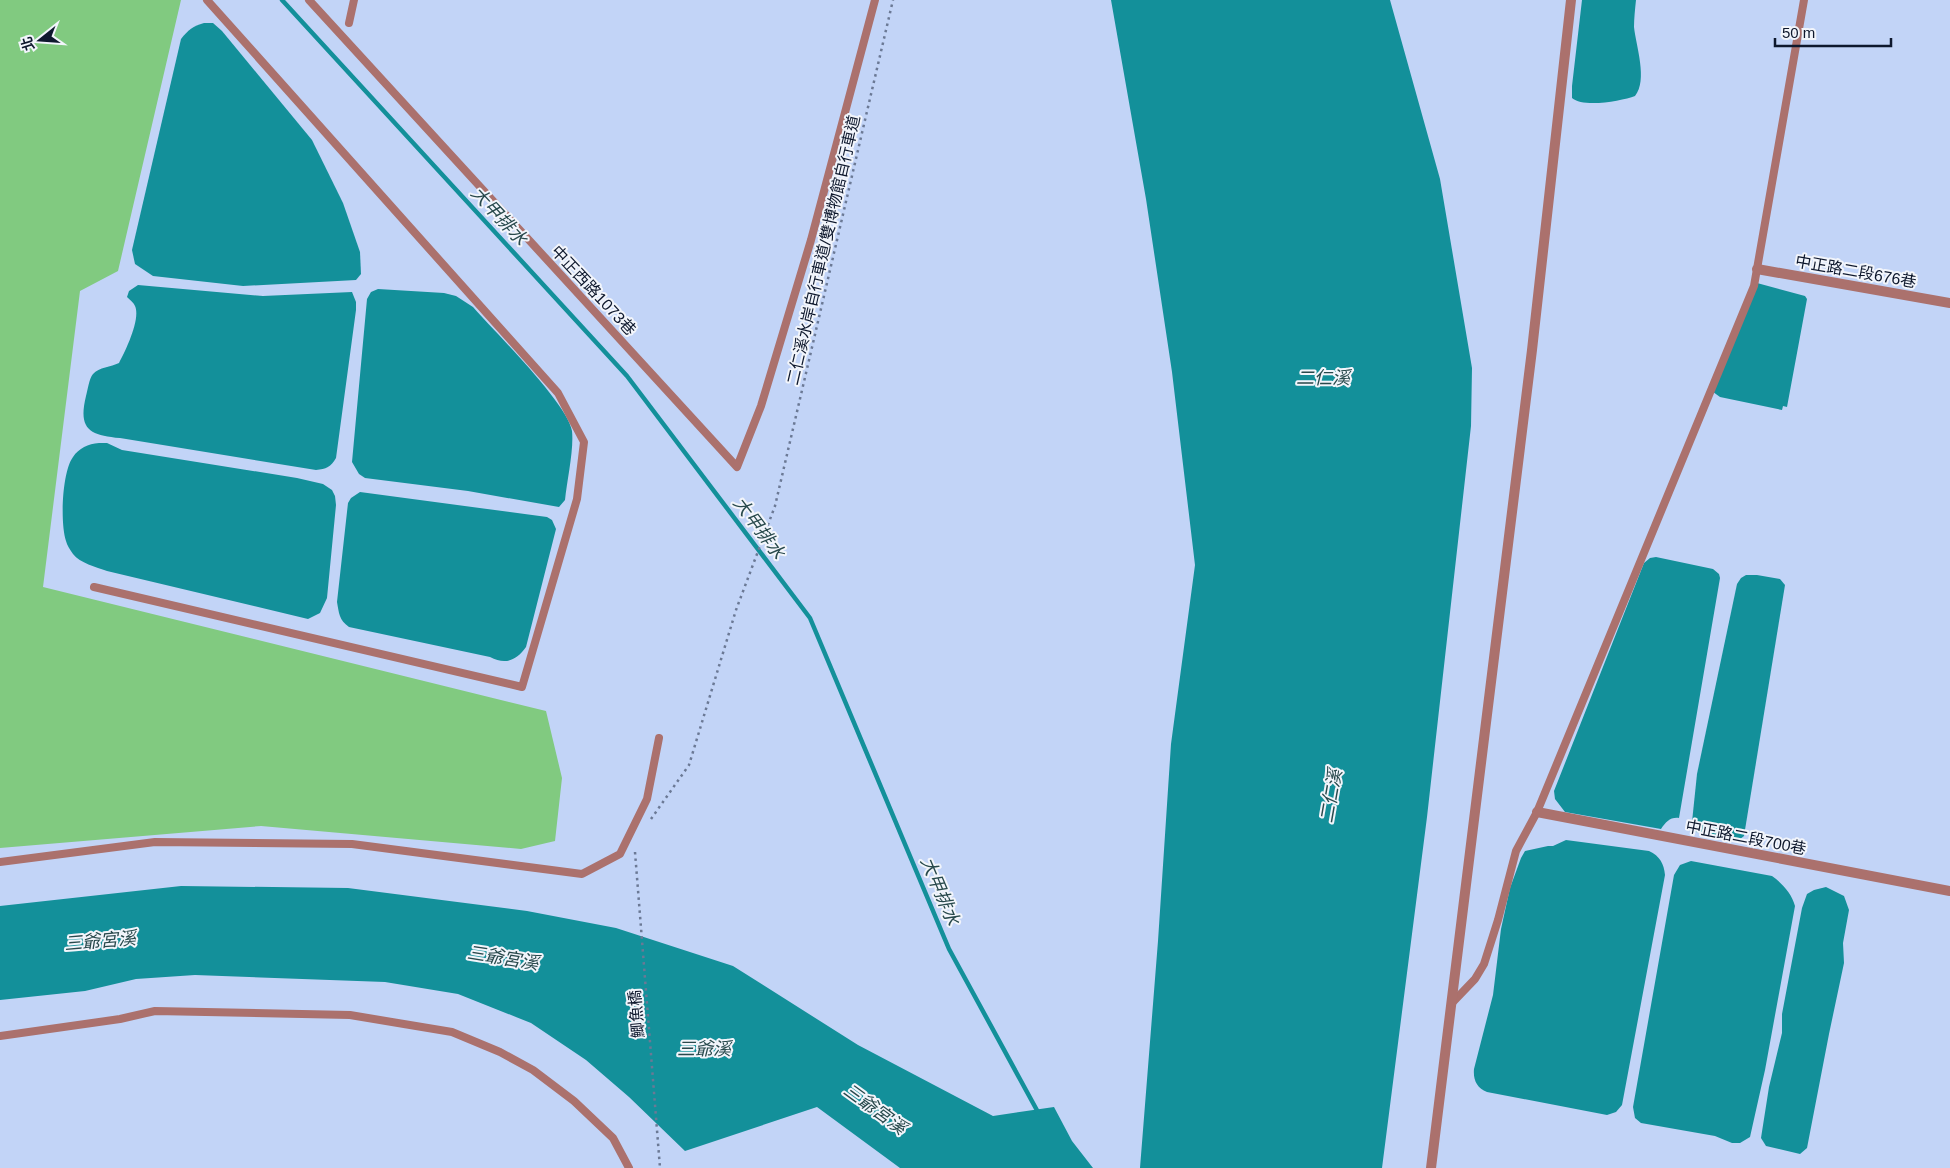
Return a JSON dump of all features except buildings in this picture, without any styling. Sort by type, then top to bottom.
[{"type":"street","points":[[1432,1168],[1532,350],[1571,0]]},
{"type":"street","name":"中正路二段676巷","points":[[1757,269],[1950,303]]},
{"type":"street","name":"中正路二段700巷","points":[[1537,812],[1950,892]]},
{"type":"lane","points":[[94,588],[522,687],[577,499],[584,442],[558,393],[207,0]]},
{"type":"lane","name":"中正西路1073巷","points":[[309,0],[737,466],[761,406],[811,240],[875,0]]},
{"type":"lane","points":[[349,23],[354,0]]},
{"type":"lane","points":[[1452,1003],[1475,979],[1484,964],[1516,851],[1537,812],[1754,286],[1804,0]]},
{"type":"lane","points":[[0,862],[155,842],[352,844],[582,874],[620,854],[647,799],[658,738]]},
{"type":"lane","points":[[0,1036],[104,1022],[155,1011],[350,1015],[452,1032],[500,1052],[533,1070],[574,1100],[613,1138],[629,1168]]},
{"type":"path","name":"二仁溪水岸自行車道/雙博物館自行車道","points":[[650,820],[689,765],[736,610],[775,506],[894,0]]},
{"type":"path","name":"鯽魚橋","points":[[634,844],[660,1168]]},
{"type":"shaded area","points":[[0,0],[181,0],[118,271],[80,291],[43,587],[546,711],[562,778],[555,841],[521,849],[261,826],[0,848]]},
{"type":"water","name":"二仁溪","points":[[1111,0],[1390,0],[1440,179],[1472,368],[1471,426],[1427,817],[1382,1168],[1140,1168],[1171,744],[1195,565],[1172,372],[1146,199]]},
{"type":"water","points":[[1582,0],[1636,0],[1634,27],[1641,81],[1635,96],[1621,100],[1593,103],[1585,103],[1572,98]]},
{"type":"water","points":[[204,23],[213,23],[222,31],[312,140],[343,203],[360,252],[361,274],[356,280],[243,286],[153,276],[135,264],[132,250],[181,39],[191,29]]},
{"type":"water","points":[[1757,283],[1805,296],[1807,299],[1787,407],[1783,406],[1782,410],[1720,397],[1709,389]]},
{"type":"water","points":[[138,285],[263,296],[352,292],[356,302],[356,310],[336,458],[332,464],[316,470],[109,437],[100,435],[88,428],[85,423],[84,407],[90,379],[93,374],[102,368],[119,363],[122,358],[132,335],[136,319],[135,306],[127,297],[129,291]]},
{"type":"water","points":[[378,289],[444,293],[456,296],[473,307],[544,386],[558,404],[572,431],[571,456],[565,500],[559,507],[468,491],[365,478],[359,474],[352,462],[367,299],[371,292]]},
{"type":"water","points":[[107,443],[122,450],[297,478],[323,484],[332,490],[336,505],[327,598],[320,613],[308,619],[107,571],[76,557],[68,546],[64,533],[63,498],[66,474],[69,464],[78,451],[88,445]]},
{"type":"water","points":[[360,492],[547,517],[552,520],[556,529],[526,647],[518,656],[510,660],[501,661],[490,657],[349,627],[343,622],[337,602],[348,503],[351,498]]},
{"type":"water","points":[[1656,557],[1713,569],[1719,574],[1720,578],[1679,818],[1668,820],[1661,829],[1565,812],[1555,799],[1554,791],[1644,563],[1650,558]]},
{"type":"water","points":[[1746,575],[1780,579],[1785,585],[1744,836],[1734,842],[1696,832],[1692,822],[1697,774],[1737,584]]},
{"type":"water","points":[[1566,840],[1649,851],[1659,858],[1665,875],[1622,1105],[1616,1112],[1607,1115],[1487,1092],[1478,1086],[1474,1077],[1474,1069],[1493,995],[1501,929],[1510,888],[1521,858],[1525,851],[1553,846]]},
{"type":"water","points":[[1691,861],[1772,876],[1786,889],[1792,897],[1795,906],[1765,1070],[1750,1137],[1740,1143],[1732,1143],[1715,1136],[1641,1123],[1635,1118],[1633,1107],[1674,875],[1680,865]]},
{"type":"water","name":"三爺溪","points":[[181,886],[348,888],[527,911],[616,928],[733,966],[858,1045],[993,1116],[1054,1107],[1072,1141],[1093,1168],[900,1168],[817,1107],[685,1151],[629,1097],[586,1060],[531,1023],[458,994],[385,982],[195,975],[136,979],[85,991],[0,1000],[0,906]]},
{"type":"water","points":[[1826,887],[1844,896],[1849,910],[1843,943],[1844,963],[1807,1148],[1800,1154],[1766,1146],[1761,1138],[1769,1087],[1782,1033],[1782,1014],[1802,908],[1807,894]]},
{"type":"waterway","name":"大甲排水","points":[[282,0],[627,376],[810,618],[949,949],[1039,1114]]},
{"type":"water label","name":"三爺宮溪","points":[[100,941]]},
{"type":"water label","name":"三爺宮溪","points":[[503,958]]},
{"type":"water label","name":"三爺宮溪","points":[[875,1109]]}]
